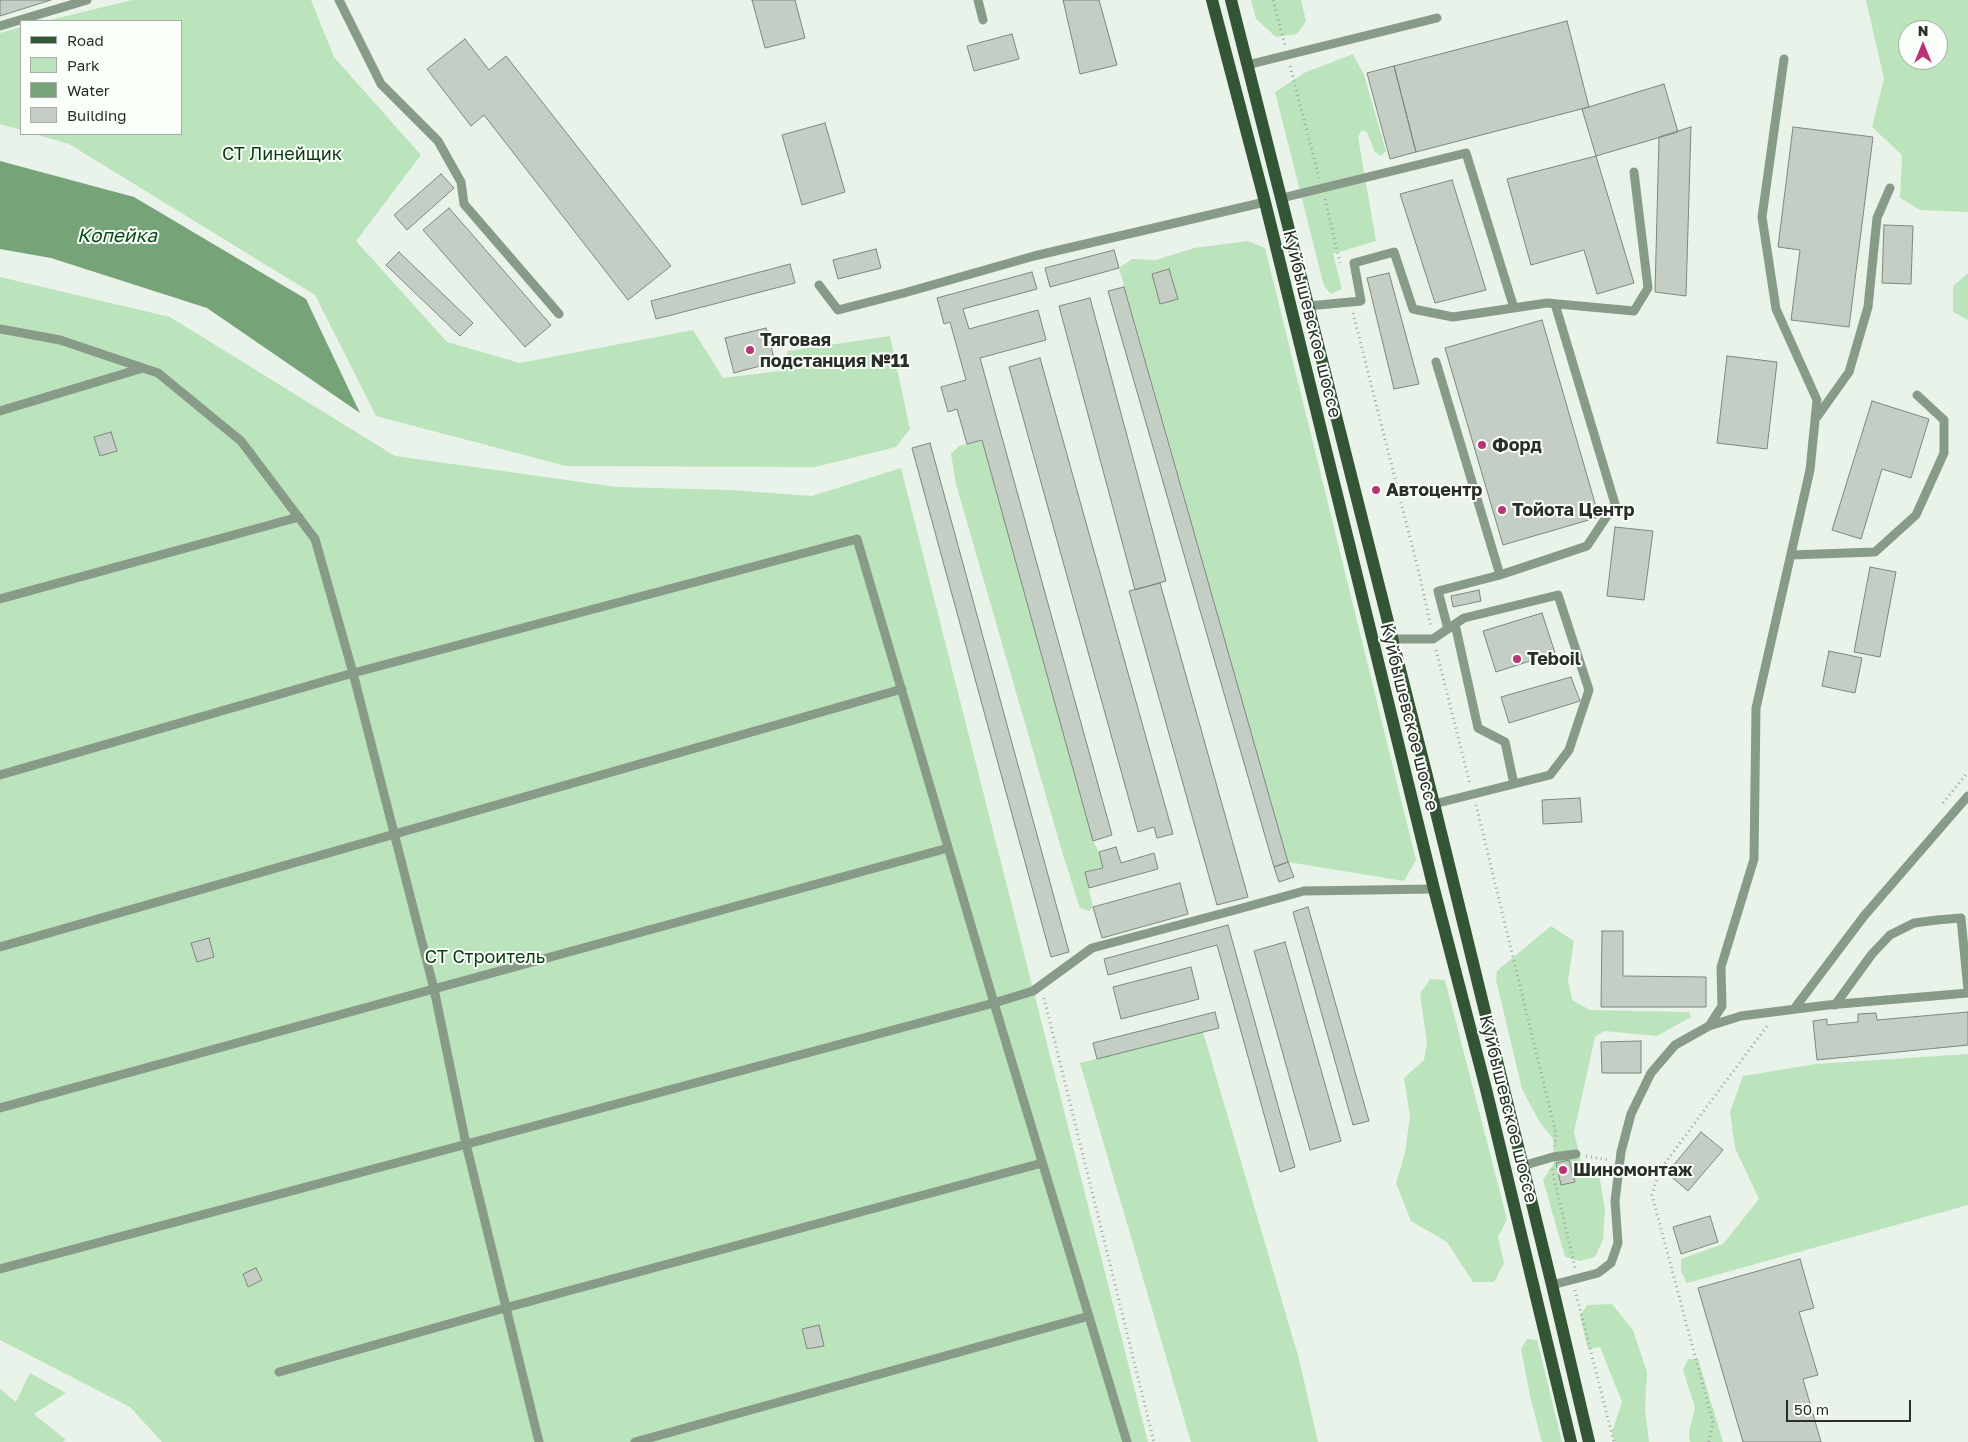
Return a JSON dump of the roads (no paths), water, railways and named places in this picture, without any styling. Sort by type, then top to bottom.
[{"type":"main road","name":"Куйбышевское шоссе","points":[[1212,0],[1265,202],[1434,889],[1486,1089],[1571,1442]]},
{"type":"main road","name":"Куйбышевское шоссе","points":[[1231,0],[1434,804],[1589,1442]]},
{"type":"lane","points":[[20,20],[87,0]]},
{"type":"lane","points":[[339,0],[381,84],[438,141],[461,182],[464,204],[559,314]]},
{"type":"lane","points":[[978,0],[984,20]]},
{"type":"lane","points":[[1247,65],[1437,18]]},
{"type":"lane","points":[[0,26],[20,20]]},
{"type":"lane","points":[[1709,1026],[1722,1006],[1721,967],[1754,859],[1756,708],[1810,470],[1818,400],[1776,308],[1762,217],[1784,59]]},
{"type":"lane","points":[[1282,198],[1466,153],[1514,308]]},
{"type":"lane","points":[[1308,306],[1361,301],[1354,263],[1394,252],[1413,308],[1453,317],[1546,303],[1634,311],[1648,288],[1634,172]]},
{"type":"lane","points":[[1816,418],[1849,372],[1868,307],[1877,218],[1890,188]]},
{"type":"lane","points":[[819,285],[838,310],[1034,256],[1265,202]]},
{"type":"lane","points":[[1514,784],[1505,742],[1478,728],[1452,626],[1438,591],[1500,575],[1587,546],[1615,504],[1555,304]]},
{"type":"lane","points":[[0,329],[60,340],[158,373],[241,441],[315,539],[353,673],[434,989],[466,1144],[539,1442]]},
{"type":"lane","points":[[1436,362],[1500,575]]},
{"type":"lane","points":[[0,411],[143,368]]},
{"type":"lane","points":[[1791,555],[1875,552],[1916,515],[1944,453],[1944,420],[1917,395]]},
{"type":"lane","points":[[0,599],[299,518]]},
{"type":"lane","points":[[0,775],[353,673],[858,538],[994,1003],[1128,1442]]},
{"type":"lane","points":[[1391,639],[1433,639],[1464,618],[1558,595],[1589,690],[1569,750],[1550,775],[1434,804]]},
{"type":"lane","points":[[0,947],[902,689]]},
{"type":"lane","points":[[1794,1009],[1864,916],[1968,796]]},
{"type":"lane","points":[[0,1108],[948,848]]},
{"type":"lane","points":[[0,1269],[994,1003],[1033,991],[1092,948],[1304,891],[1434,889]]},
{"type":"lane","points":[[1552,1285],[1598,1274],[1611,1263],[1618,1243],[1615,1201],[1620,1162],[1631,1114],[1651,1073],[1675,1045],[1709,1026],[1741,1016],[1968,991],[1961,918],[1914,924],[1890,935],[1872,954],[1835,1005]]},
{"type":"lane","points":[[1522,1166],[1553,1157],[1576,1154]]},
{"type":"lane","points":[[279,1372],[505,1308],[1042,1163]]},
{"type":"lane","points":[[635,1442],[1089,1316]]},
{"type":"water","name":"Копейка","points":[[0,161],[134,197],[306,299],[360,413],[207,308],[51,258],[0,249]]},
{"type":"place","name":"Тяговая подстанция №11","points":[[750,350]]},
{"type":"place","name":"Форд","points":[[1482,445]]},
{"type":"place","name":"Автоцентр","points":[[1376,490]]},
{"type":"place","name":"Тойота Центр","points":[[1502,510]]},
{"type":"place","name":"Teboil","points":[[1517,659]]},
{"type":"place","name":"Шиномонтаж","points":[[1563,1170]]},
{"type":"park label","name":"СТ Линейщик","points":[[282,154]]},
{"type":"park label","name":"СТ Строитель","points":[[485,957]]}]
